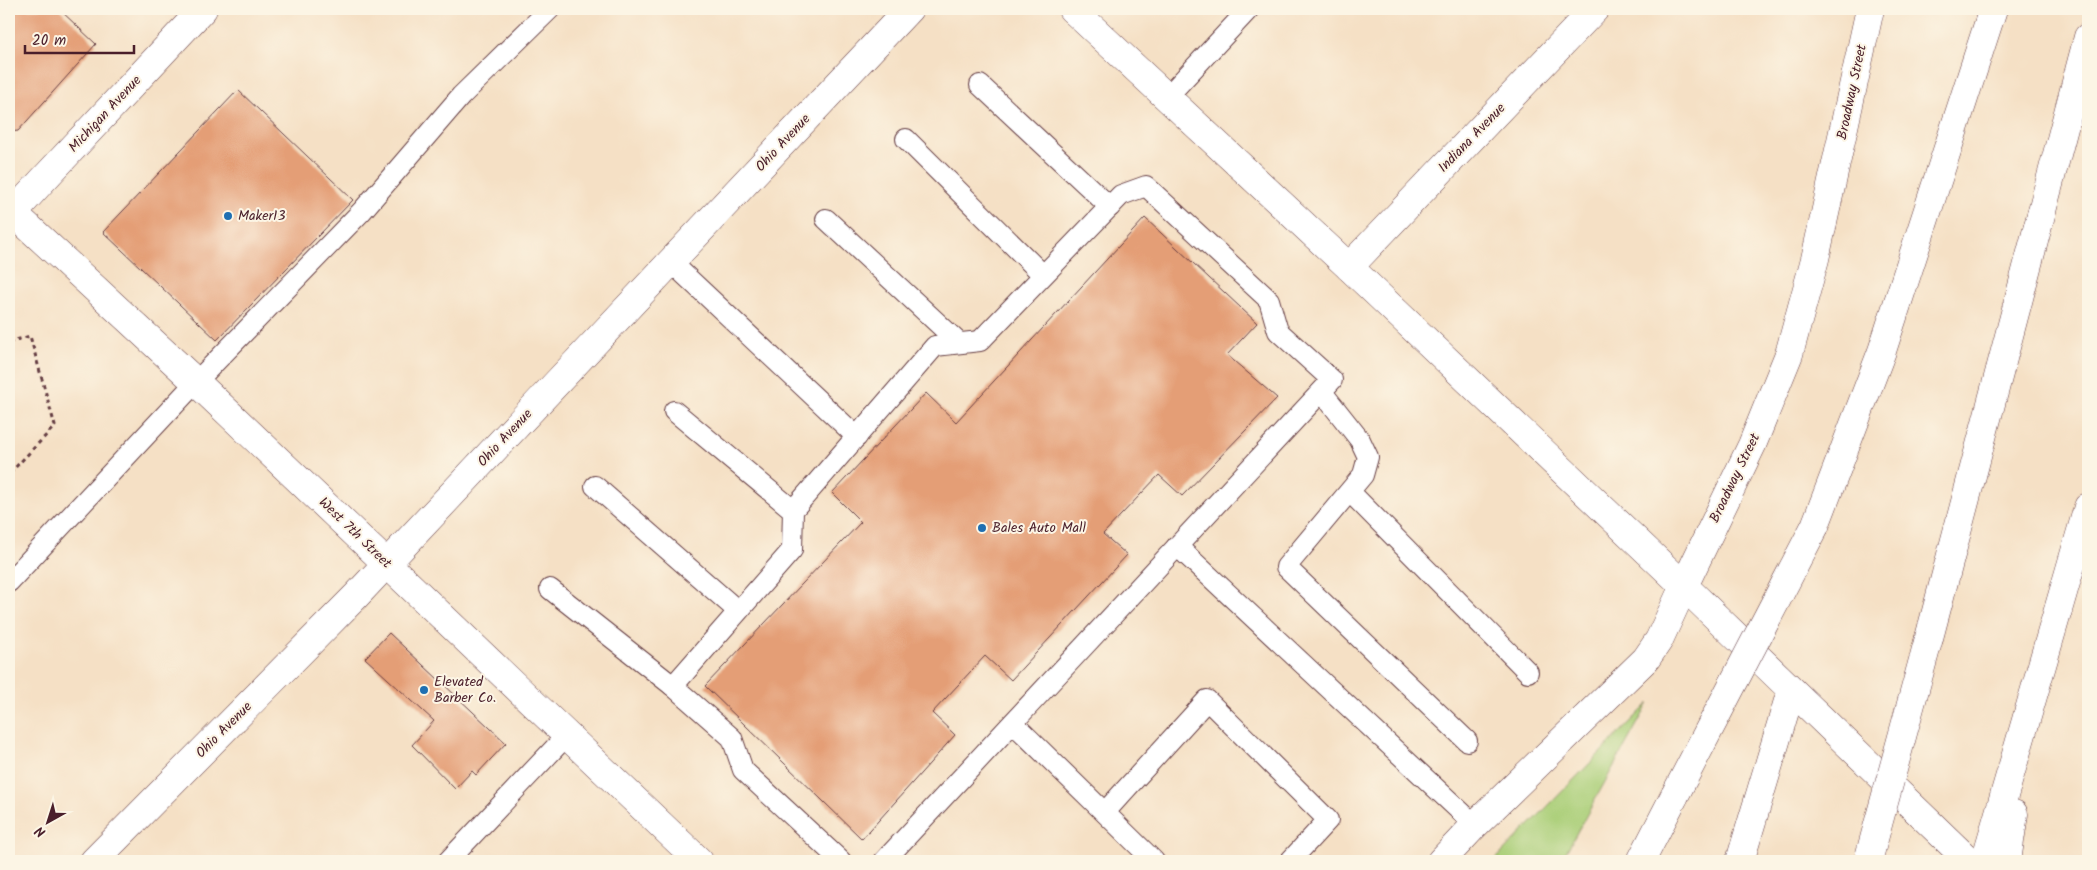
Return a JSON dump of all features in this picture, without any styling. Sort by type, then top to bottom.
[{"type":"main road","name":"Michigan Avenue","points":[[10,214],[203,9]]},
{"type":"main road","name":"Ohio Avenue","points":[[94,861],[387,564],[909,9]]},
{"type":"main road","points":[[1072,9],[1349,267],[1969,861]]},
{"type":"main road","name":"Indiana Avenue","points":[[1349,267],[1595,9]]},
{"type":"main road","name":"Broadway Street","points":[[1441,861],[1475,825],[1646,659],[1659,640],[1752,445],[1789,354],[1815,259],[1870,9]]},
{"type":"main road","points":[[1641,861],[1815,526],[1882,351],[1993,9]]},
{"type":"main road","points":[[1868,861],[2088,37]]},
{"type":"main road","name":"West 7th Street","points":[[10,214],[196,382],[699,861]]},
{"type":"main road","points":[[1985,861],[2025,729],[2088,507]]},
{"type":"main road","points":[[1740,861],[1791,690]]},
{"type":"main road","points":[[2007,861],[2025,729]]},
{"type":"lane","points":[[9,582],[196,382],[362,211],[461,96],[550,9]]},
{"type":"lane","points":[[1167,97],[1249,9]]},
{"type":"lane","points":[[980,84],[1110,207]]},
{"type":"lane","points":[[906,138],[1043,275]]},
{"type":"lane","points":[[673,686],[792,550],[793,510],[935,346],[980,341],[1121,195],[1146,186],[1269,300],[1278,331],[1332,380],[884,861]]},
{"type":"lane","points":[[826,219],[959,344]]},
{"type":"lane","points":[[671,262],[857,436]]},
{"type":"lane","points":[[1322,392],[1360,440],[1368,457],[1364,475],[1286,567],[1467,740]]},
{"type":"lane","points":[[674,411],[793,510]]},
{"type":"lane","points":[[595,486],[738,611]]},
{"type":"lane","points":[[1350,492],[1528,672]]},
{"type":"lane","points":[[1177,546],[1475,825]]},
{"type":"lane","points":[[550,589],[673,686],[732,738],[742,770],[841,861]]},
{"type":"lane","points":[[1105,812],[1207,700],[1328,820],[1290,861]]},
{"type":"lane","points":[[1013,723],[1154,861]]},
{"type":"lane","points":[[448,861],[567,735]]},
{"type":"path","points":[[9,342],[30,336],[55,426],[9,474]]},
{"type":"green space","points":[[1649,703],[1561,861],[1494,861]]},
{"type":"building","points":[[9,9],[59,9],[96,44],[18,131],[9,132]]},
{"type":"building","name":"Maker13","points":[[238,90],[353,200],[217,340],[103,232]]},
{"type":"building","name":"Bales Auto Mall","points":[[1145,218],[1257,323],[1227,355],[1277,398],[1182,496],[1159,475],[1103,534],[1127,555],[1011,680],[985,656],[932,713],[955,735],[862,839],[705,686],[861,522],[832,493],[926,393],[956,422]]},
{"type":"building","name":"Elevated Barber Co.","points":[[389,633],[506,743],[476,775],[472,771],[455,789],[412,745],[434,721],[365,658]]},
{"type":"place","name":"Maker13","points":[[228,216]]},
{"type":"place","name":"Bales Auto Mall","points":[[982,528]]},
{"type":"place","name":"Elevated Barber Co.","points":[[424,690]]}]
